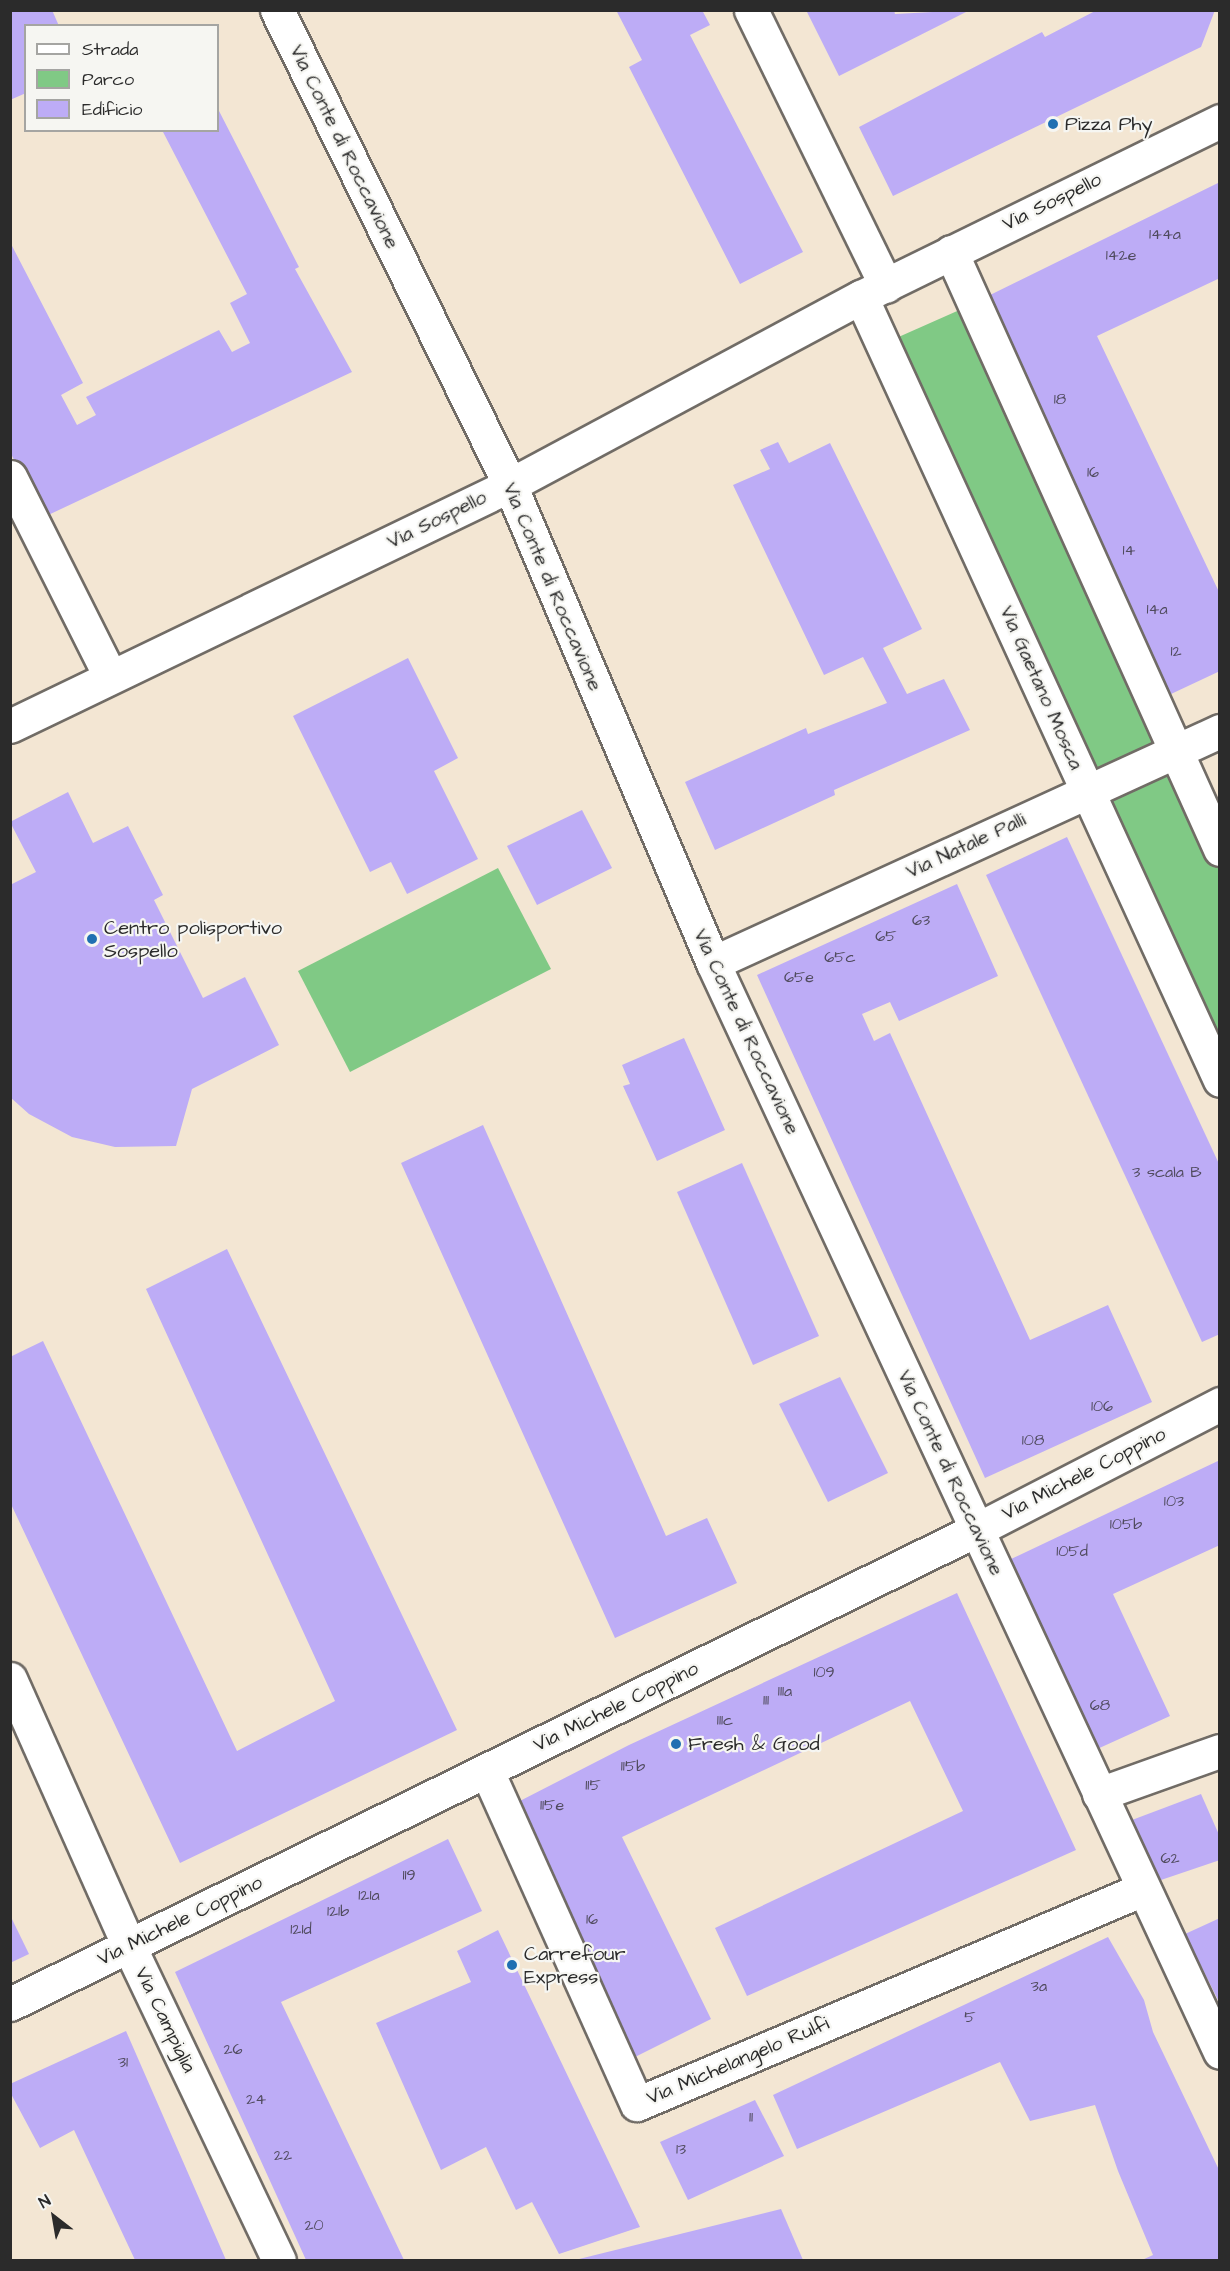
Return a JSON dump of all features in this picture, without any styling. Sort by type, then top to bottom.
[{"type":"street","name":"Via Conte di Roccavione","points":[[277,10],[510,485],[713,963],[1220,2052]]},
{"type":"street","points":[[751,10],[874,291]]},
{"type":"street","name":"Via Sospello","points":[[10,726],[510,485],[874,291],[1220,121]]},
{"type":"street","points":[[951,252],[1220,849]]},
{"type":"street","name":"Via Gaetano Mosca","points":[[874,291],[1087,790],[1220,1080]]},
{"type":"street","points":[[10,477],[110,676]]},
{"type":"street","name":"Via Natale Palli","points":[[713,963],[1220,730]]},
{"type":"street","name":"Via Michele Coppino","points":[[10,2004],[976,1530],[1220,1404]]},
{"type":"street","name":"Via Campiglia","points":[[10,1679],[129,1946],[279,2260]]},
{"type":"street","points":[[1099,1794],[1220,1751]]},
{"type":"street","name":"Via Michelangelo Rulfi","points":[[486,1771],[637,2104],[1143,1888]]},
{"type":"green space","points":[[973,304],[1219,849],[1219,1080],[885,343]]},
{"type":"green space","points":[[498,868],[551,969],[350,1072],[298,971]]},
{"type":"building","points":[[10,10],[52,10],[58,24],[24,24],[24,94],[10,100]]},
{"type":"building","points":[[616,10],[702,10],[710,25],[690,35],[803,252],[740,284],[629,67],[642,60]]},
{"type":"building","points":[[806,10],[894,10],[895,14],[970,10],[839,76]]},
{"type":"building","points":[[1097,10],[1215,10],[1201,47],[893,196],[859,127],[1042,32],[1045,37]]},
{"type":"building","points":[[219,111],[299,267],[295,269],[352,372],[44,517],[10,452],[10,242],[83,383],[61,395],[77,425],[96,415],[86,397],[219,330],[232,352],[250,343],[230,303],[247,294],[163,132],[219,132]]},
{"type":"building","points":[[1220,182],[1220,278],[1097,336],[1220,594],[1220,671],[1171,694],[1031,403],[1038,399],[988,296]]},
{"type":"building","points":[[778,442],[789,463],[830,443],[922,629],[883,648],[907,694],[944,679],[970,730],[834,790],[835,795],[715,850],[685,782],[806,728],[808,734],[887,703],[863,657],[824,675],[733,485],[770,469],[760,450]]},
{"type":"building","points":[[408,658],[458,758],[434,771],[478,859],[407,894],[391,862],[370,872],[293,716]]},
{"type":"building","name":"Centro polisportivo Sospello","points":[[68,792],[93,843],[128,826],[163,895],[154,900],[203,998],[245,977],[279,1045],[192,1089],[176,1146],[115,1147],[72,1137],[29,1114],[10,1097],[10,885],[36,872],[10,822]]},
{"type":"building","points":[[582,810],[612,868],[537,905],[507,846]]},
{"type":"building","points":[[1067,837],[1220,1166],[1220,1334],[1202,1342],[986,875]]},
{"type":"building","points":[[957,884],[998,976],[899,1021],[890,1002],[862,1014],[874,1041],[890,1033],[1030,1340],[1108,1305],[1152,1402],[985,1478],[757,975]]},
{"type":"building","points":[[684,1038],[725,1130],[657,1161],[623,1086],[630,1084],[622,1065]]},
{"type":"building","points":[[483,1125],[666,1536],[707,1518],[737,1583],[615,1638],[401,1163]]},
{"type":"building","points":[[742,1163],[819,1336],[753,1365],[677,1192]]},
{"type":"building","points":[[227,1249],[457,1730],[180,1863],[10,1502],[10,1357],[43,1341],[237,1751],[335,1701],[146,1289]]},
{"type":"building","points":[[840,1377],[888,1473],[828,1502],[779,1404]]},
{"type":"building","points":[[1220,1460],[1220,1545],[1113,1594],[1170,1716],[1095,1750],[1009,1560]]},
{"type":"building","points":[[957,1593],[1076,1850],[747,1996],[715,1928],[963,1811],[910,1701],[622,1837],[711,2019],[633,2058],[514,1804],[629,1745]]},
{"type":"building","points":[[1201,1794],[1220,1837],[1220,1860],[1161,1880],[1132,1820]]},
{"type":"building","points":[[448,1839],[482,1911],[281,2002],[404,2260],[306,2260],[175,1972]]},
{"type":"building","points":[[10,1915],[29,1954],[10,1963]]},
{"type":"building","points":[[1220,1918],[1220,2004],[1185,1934]]},
{"type":"building","points":[[498,1930],[640,2227],[559,2254],[532,2202],[516,2210],[486,2147],[441,2170],[376,2023],[471,1982],[457,1951]]},
{"type":"building","points":[[1108,1937],[1144,2000],[1153,2032],[1220,2172],[1220,2260],[1142,2260],[1153,2255],[1118,2171],[1095,2105],[1030,2121],[1000,2062],[797,2149],[773,2095]]},
{"type":"building","points":[[126,2031],[226,2260],[135,2260],[74,2130],[40,2148],[10,2092],[10,2084]]},
{"type":"building","points":[[755,2100],[784,2156],[688,2200],[660,2142]]},
{"type":"building","points":[[781,2209],[803,2260],[575,2260]]},
{"type":"place","name":"Pizza Phy","points":[[1053,124]]},
{"type":"place","name":"Centro polisportivo Sospello","points":[[92,939]]},
{"type":"place","name":"Fresh & Good","points":[[676,1744]]},
{"type":"place","name":"Carrefour Express","points":[[512,1965]]}]
